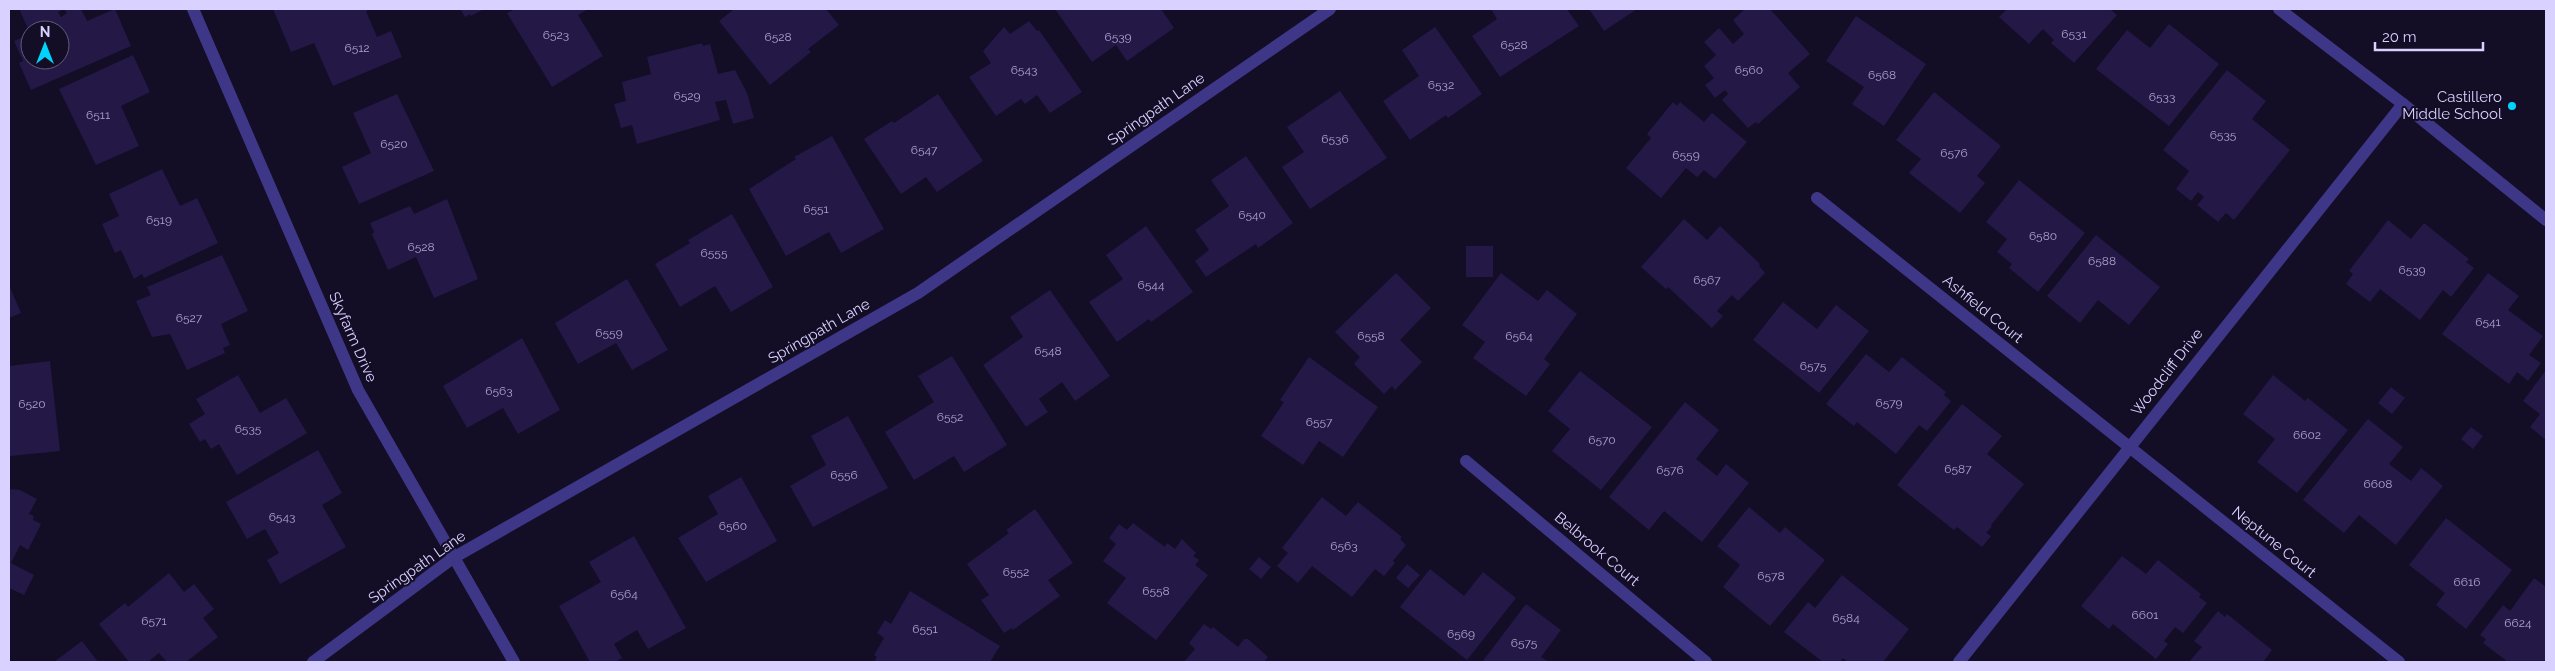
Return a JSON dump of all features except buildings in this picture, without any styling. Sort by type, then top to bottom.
[{"type":"street","name":"Skyfarm Drive","points":[[193,9],[358,390],[514,662]]},
{"type":"street","name":"Springpath Lane","points":[[313,662],[453,558],[918,293],[1330,9]]},
{"type":"street","points":[[2279,9],[2403,104],[2546,220]]},
{"type":"street","name":"Woodcliff Drive","points":[[1959,662],[2403,104]]},
{"type":"street","name":"Ashfield Court","points":[[1817,198],[2129,447]]},
{"type":"street","name":"Neptune Court","points":[[2129,447],[2399,662]]},
{"type":"street","name":"Belbrook Court","points":[[1466,461],[1706,662]]},
{"type":"place","name":"Castillero Middle School","points":[[2512,106]]}]
